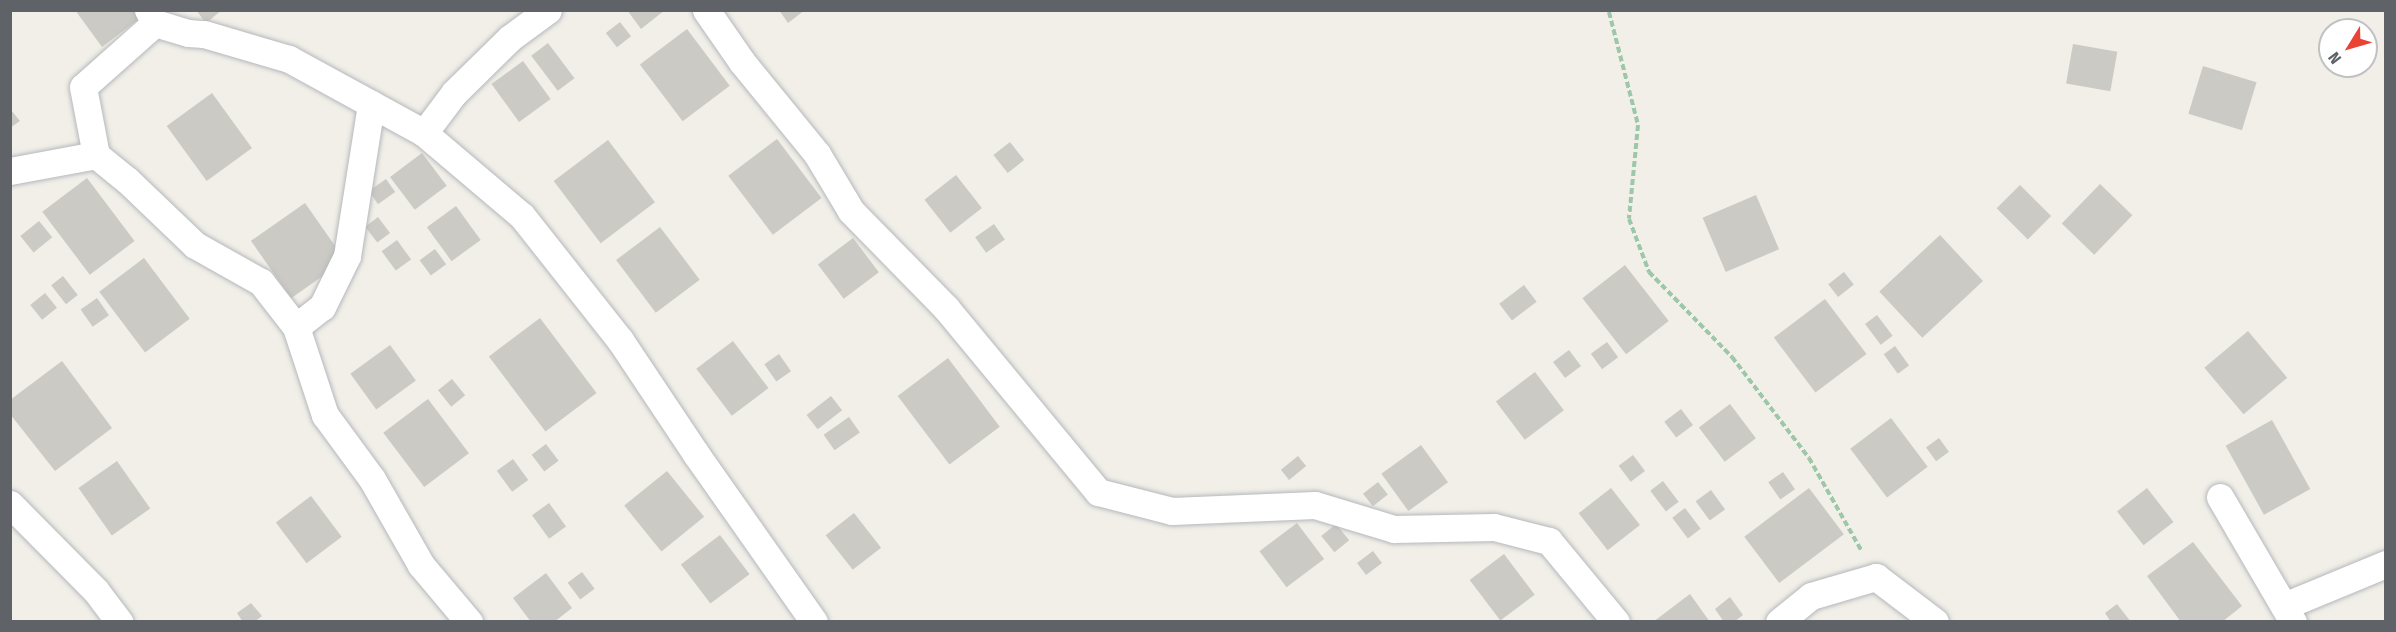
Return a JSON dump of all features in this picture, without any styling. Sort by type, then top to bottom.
[{"type":"street","points":[[424,133],[454,93],[510,39],[548,10]]},
{"type":"street","points":[[706,10],[742,62],[817,154],[851,211],[946,308],[1098,492],[1172,511],[1315,505],[1394,529],[1494,527],[1549,541],[1616,621]]},
{"type":"street","points":[[469,621],[422,565],[372,479],[325,415],[297,327],[261,282],[195,245],[127,180],[96,155],[83,87],[152,17],[188,33],[204,34],[289,59],[424,133],[522,216],[620,340],[696,454],[814,621]]},
{"type":"street","points":[[297,327],[322,307],[346,256],[371,104]]},
{"type":"street","points":[[10,171],[96,155]]},
{"type":"street","points":[[2220,497],[2289,614],[2385,564]]},
{"type":"street","points":[[10,504],[96,591],[118,621]]},
{"type":"street","points":[[1779,621],[1811,596],[1876,577],[1935,621]]},
{"type":"path","points":[[1609,12],[1638,124],[1629,219],[1649,272],[1732,357],[1809,458],[1876,577]]},
{"type":"building","points":[[75,10],[141,10],[144,15],[102,47]]},
{"type":"building","points":[[196,10],[222,10],[206,23]]},
{"type":"building","points":[[627,10],[665,10],[641,29]]},
{"type":"building","points":[[779,10],[805,10],[788,23]]},
{"type":"building","points":[[620,22],[631,36],[617,47],[606,33]]},
{"type":"building","points":[[687,29],[730,86],[683,121],[640,65]]},
{"type":"building","points":[[548,43],[574,78],[558,91],[531,56]]},
{"type":"building","points":[[2073,44],[2117,52],[2110,91],[2066,83]]},
{"type":"building","points":[[523,61],[551,99],[519,122],[491,84]]},
{"type":"building","points":[[2203,66],[2257,82],[2242,130],[2188,114]]},
{"type":"building","points":[[212,93],[252,148],[207,181],[167,126]]},
{"type":"building","points":[[10,109],[20,121],[10,128]]},
{"type":"building","points":[[777,139],[822,198],[773,235],[728,176]]},
{"type":"building","points":[[608,140],[655,202],[601,243],[554,181]]},
{"type":"building","points":[[1010,142],[1024,160],[1008,173],[993,155]]},
{"type":"building","points":[[422,153],[447,186],[415,210],[390,177]]},
{"type":"building","points":[[956,175],[982,208],[950,233],[924,200]]},
{"type":"building","points":[[87,178],[135,241],[90,275],[42,212]]},
{"type":"building","points":[[386,179],[395,192],[378,204],[369,191]]},
{"type":"building","points":[[2100,184],[2132,215],[2094,255],[2062,224]]},
{"type":"building","points":[[2020,185],[2051,216],[2028,239],[1997,208]]},
{"type":"building","points":[[1756,195],[1779,249],[1726,272],[1703,218]]},
{"type":"building","points":[[305,203],[345,260],[291,298],[251,241]]},
{"type":"building","points":[[456,206],[481,240],[452,261],[427,227]]},
{"type":"building","points":[[378,217],[390,233],[377,243],[365,227]]},
{"type":"building","points":[[39,221],[52,237],[34,252],[20,236]]},
{"type":"building","points":[[994,224],[1005,240],[986,253],[975,237]]},
{"type":"building","points":[[660,227],[700,280],[656,313],[616,260]]},
{"type":"building","points":[[1940,235],[1983,281],[1922,338],[1879,292]]},
{"type":"building","points":[[853,238],[879,272],[844,299],[818,264]]},
{"type":"building","points":[[397,240],[411,259],[396,271],[382,251]]},
{"type":"building","points":[[435,249],[446,264],[431,276],[420,260]]},
{"type":"building","points":[[144,258],[190,319],[145,352],[99,292]]},
{"type":"building","points":[[1625,265],[1669,321],[1626,354],[1582,298]]},
{"type":"building","points":[[1844,272],[1854,285],[1838,297],[1828,284]]},
{"type":"building","points":[[63,276],[78,295],[66,304],[51,285]]},
{"type":"building","points":[[1524,285],[1537,302],[1512,320],[1499,304]]},
{"type":"building","points":[[45,293],[57,308],[42,320],[30,305]]},
{"type":"building","points":[[97,298],[109,315],[93,327],[81,309]]},
{"type":"building","points":[[1825,299],[1867,354],[1815,393],[1774,338]]},
{"type":"building","points":[[1877,315],[1893,336],[1881,345],[1865,324]]},
{"type":"building","points":[[540,318],[597,393],[545,432],[489,357]]},
{"type":"building","points":[[2248,331],[2287,378],[2244,414],[2204,368]]},
{"type":"building","points":[[733,341],[769,388],[732,416],[696,369]]},
{"type":"building","points":[[1607,342],[1618,357],[1602,369],[1591,354]]},
{"type":"building","points":[[390,345],[416,381],[376,409],[350,374]]},
{"type":"building","points":[[1895,346],[1909,365],[1898,374],[1884,354]]},
{"type":"building","points":[[1569,350],[1581,366],[1565,378],[1553,362]]},
{"type":"building","points":[[779,354],[791,371],[776,382],[764,364]]},
{"type":"building","points":[[948,358],[1000,427],[949,465],[898,396]]},
{"type":"building","points":[[62,361],[112,428],[55,471],[10,414],[10,400]]},
{"type":"building","points":[[1535,372],[1564,410],[1525,440],[1496,401]]},
{"type":"building","points":[[452,379],[465,395],[451,407],[438,390]]},
{"type":"building","points":[[831,396],[842,410],[818,429],[807,415]]},
{"type":"building","points":[[428,399],[469,453],[424,487],[383,433]]},
{"type":"building","points":[[1730,404],[1756,438],[1725,462],[1699,427]]},
{"type":"building","points":[[1681,409],[1693,425],[1676,438],[1664,422]]},
{"type":"building","points":[[849,417],[860,433],[835,450],[824,435]]},
{"type":"building","points":[[1891,418],[1928,467],[1887,497],[1850,449]]},
{"type":"building","points":[[2272,420],[2310,489],[2264,515],[2226,446]]},
{"type":"building","points":[[1939,438],[1949,452],[1936,461],[1926,447]]},
{"type":"building","points":[[546,444],[559,461],[544,472],[532,455]]},
{"type":"building","points":[[1421,445],[1448,482],[1408,511],[1381,474]]},
{"type":"building","points":[[1633,455],[1645,471],[1631,482],[1619,466]]},
{"type":"building","points":[[1298,456],[1306,466],[1289,480],[1281,470]]},
{"type":"building","points":[[513,459],[528,480],[512,492],[497,471]]},
{"type":"building","points":[[117,461],[150,509],[112,535],[78,488]]},
{"type":"building","points":[[667,471],[704,517],[661,551],[624,506]]},
{"type":"building","points":[[1783,472],[1795,489],[1780,500],[1768,482]]},
{"type":"building","points":[[1663,481],[1679,502],[1666,511],[1650,491]]},
{"type":"building","points":[[1378,482],[1388,495],[1373,506],[1363,494]]},
{"type":"building","points":[[1611,488],[1640,525],[1608,550],[1579,513]]},
{"type":"building","points":[[1809,488],[1844,534],[1779,583],[1744,537]]},
{"type":"building","points":[[2147,488],[2173,522],[2144,545],[2117,511]]},
{"type":"building","points":[[1711,490],[1725,509],[1710,521],[1696,501]]},
{"type":"building","points":[[311,496],[342,537],[307,563],[276,522]]},
{"type":"building","points":[[549,503],[566,526],[549,539],[532,515]]},
{"type":"building","points":[[1685,508],[1701,529],[1688,538],[1672,518]]},
{"type":"building","points":[[854,513],[881,548],[853,570],[826,535]]},
{"type":"building","points":[[1297,523],[1324,559],[1287,587],[1259,551]]},
{"type":"building","points":[[1336,524],[1349,540],[1334,552],[1321,536]]},
{"type":"building","points":[[720,535],[749,574],[710,604],[681,564]]},
{"type":"building","points":[[2193,542],[2242,606],[2222,622],[2181,622],[2147,576]]},
{"type":"building","points":[[1373,551],[1382,563],[1366,575],[1357,563]]},
{"type":"building","points":[[1504,554],[1535,595],[1500,621],[1470,580]]},
{"type":"building","points":[[582,572],[595,589],[580,600],[568,583]]},
{"type":"building","points":[[546,573],[572,608],[554,622],[531,622],[513,598]]},
{"type":"building","points":[[1690,594],[1710,622],[1653,622]]},
{"type":"building","points":[[1730,597],[1743,615],[1734,622],[1724,622],[1715,609]]},
{"type":"building","points":[[251,603],[262,616],[254,622],[243,622],[237,613]]},
{"type":"building","points":[[2117,604],[2131,622],[2111,622],[2105,613]]}]
